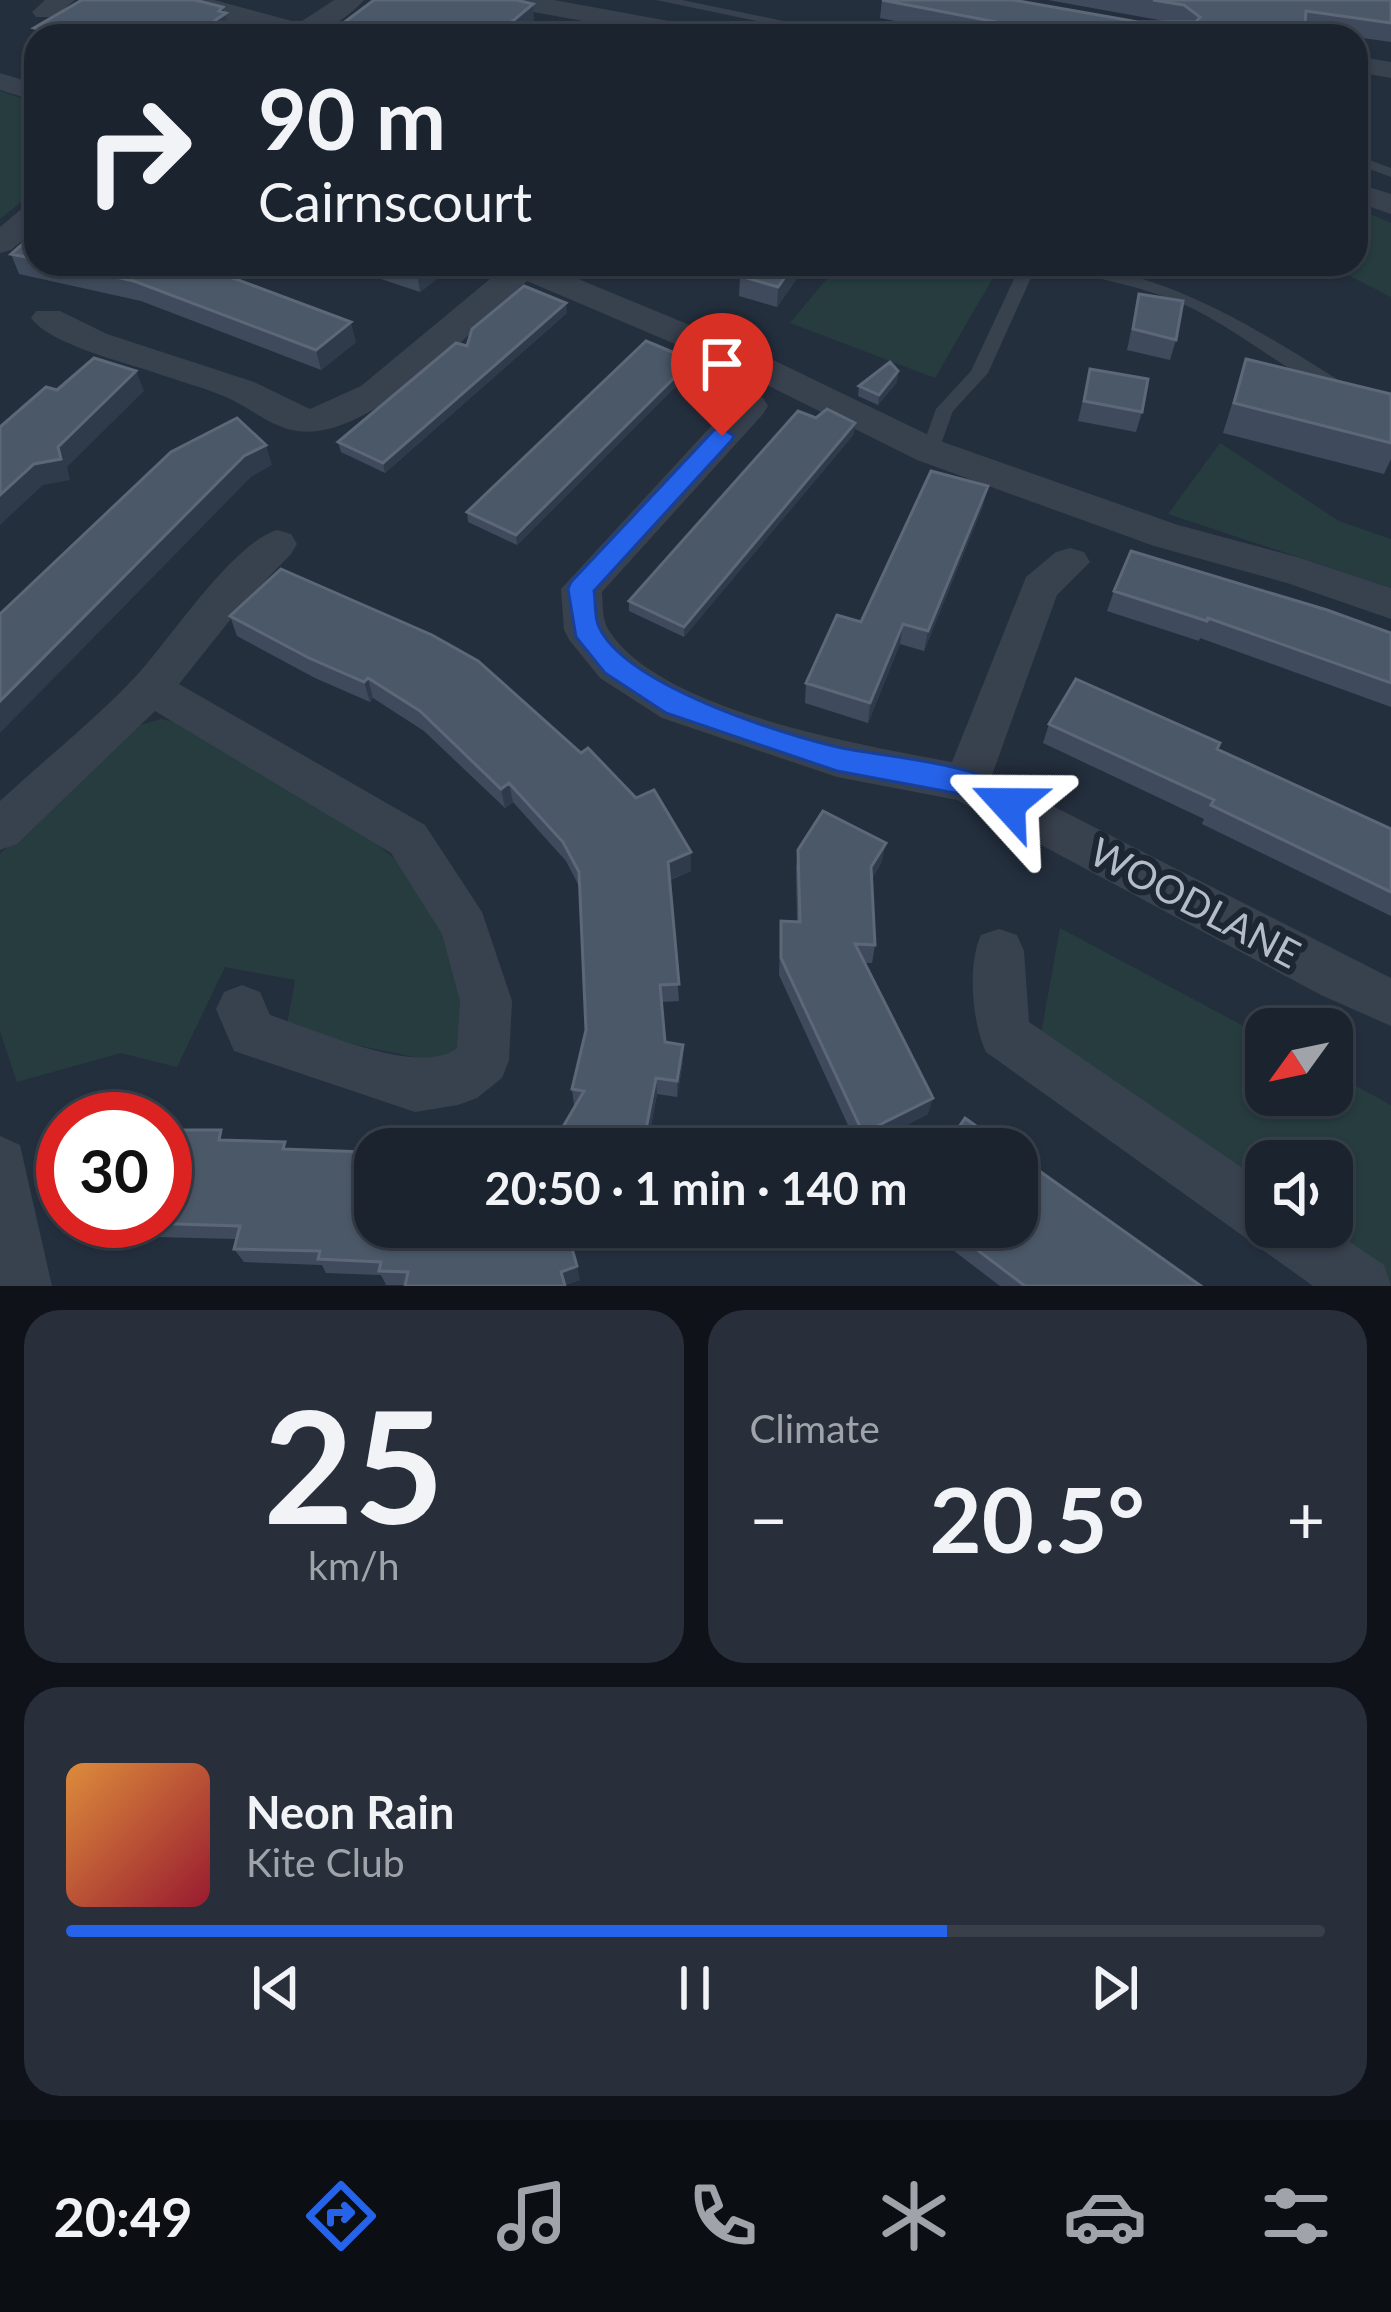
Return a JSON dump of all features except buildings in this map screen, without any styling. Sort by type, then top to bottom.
[{"type":"street","points":[[184,0],[266,24]]},
{"type":"street","points":[[315,24],[351,0]]},
{"type":"street","points":[[512,0],[587,24]]},
{"type":"street","points":[[0,243],[24,223]]},
{"type":"street","points":[[48,318],[95,341],[241,390],[295,419],[310,421],[337,414],[374,394],[508,276]]},
{"type":"street","points":[[543,276],[755,365],[930,451],[1168,536],[1297,571],[1391,604]]},
{"type":"street","name":"WOODLANE","points":[[750,406],[581,589],[585,630],[615,666],[676,706],[837,759],[966,783],[1391,1002]]},
{"type":"street","points":[[0,830],[151,688],[228,594],[278,544]]},
{"type":"street","points":[[966,783],[1040,586],[1070,562]]},
{"type":"street","points":[[151,688],[408,838],[465,927],[486,1001],[483,1060],[458,1080],[415,1086],[252,1034],[242,1009]]},
{"type":"street","points":[[999,951],[1004,1035],[1245,1203]]},
{"type":"street","points":[[0,1164],[22,1286]]},
{"type":"street","points":[[1309,1248],[1363,1286]]},
{"type":"lane","points":[[662,0],[787,24]]},
{"type":"lane","points":[[930,451],[945,409],[979,373],[1025,276]]},
{"type":"lane","points":[[1102,276],[1170,293],[1207,309],[1365,404],[1391,414]]},
{"type":"green space","points":[[0,91],[24,99],[24,200],[0,219]]},
{"type":"green space","points":[[1368,213],[1391,223],[1391,297],[1350,276],[1368,276]]},
{"type":"green space","points":[[829,276],[994,276],[935,378],[790,323]]},
{"type":"green space","points":[[1220,443],[1339,521],[1391,539],[1391,588],[1168,514]]},
{"type":"green space","points":[[161,719],[179,723],[328,805],[409,870],[437,915],[468,1011],[462,1048],[441,1063],[286,1030],[295,980],[225,967],[177,1067],[121,1053],[17,1082],[0,1031],[0,854],[130,728]]},
{"type":"green space","points":[[1060,928],[1245,1027],[1245,1116],[1353,1116],[1353,1084],[1391,1105],[1391,1284],[1341,1248],[1353,1248],[1353,1140],[1245,1140],[1245,1181],[1040,1039]]},
{"type":"route","points":[[722,436],[581,589],[585,630],[615,666],[676,706],[837,759],[966,783],[1008,804]]}]
